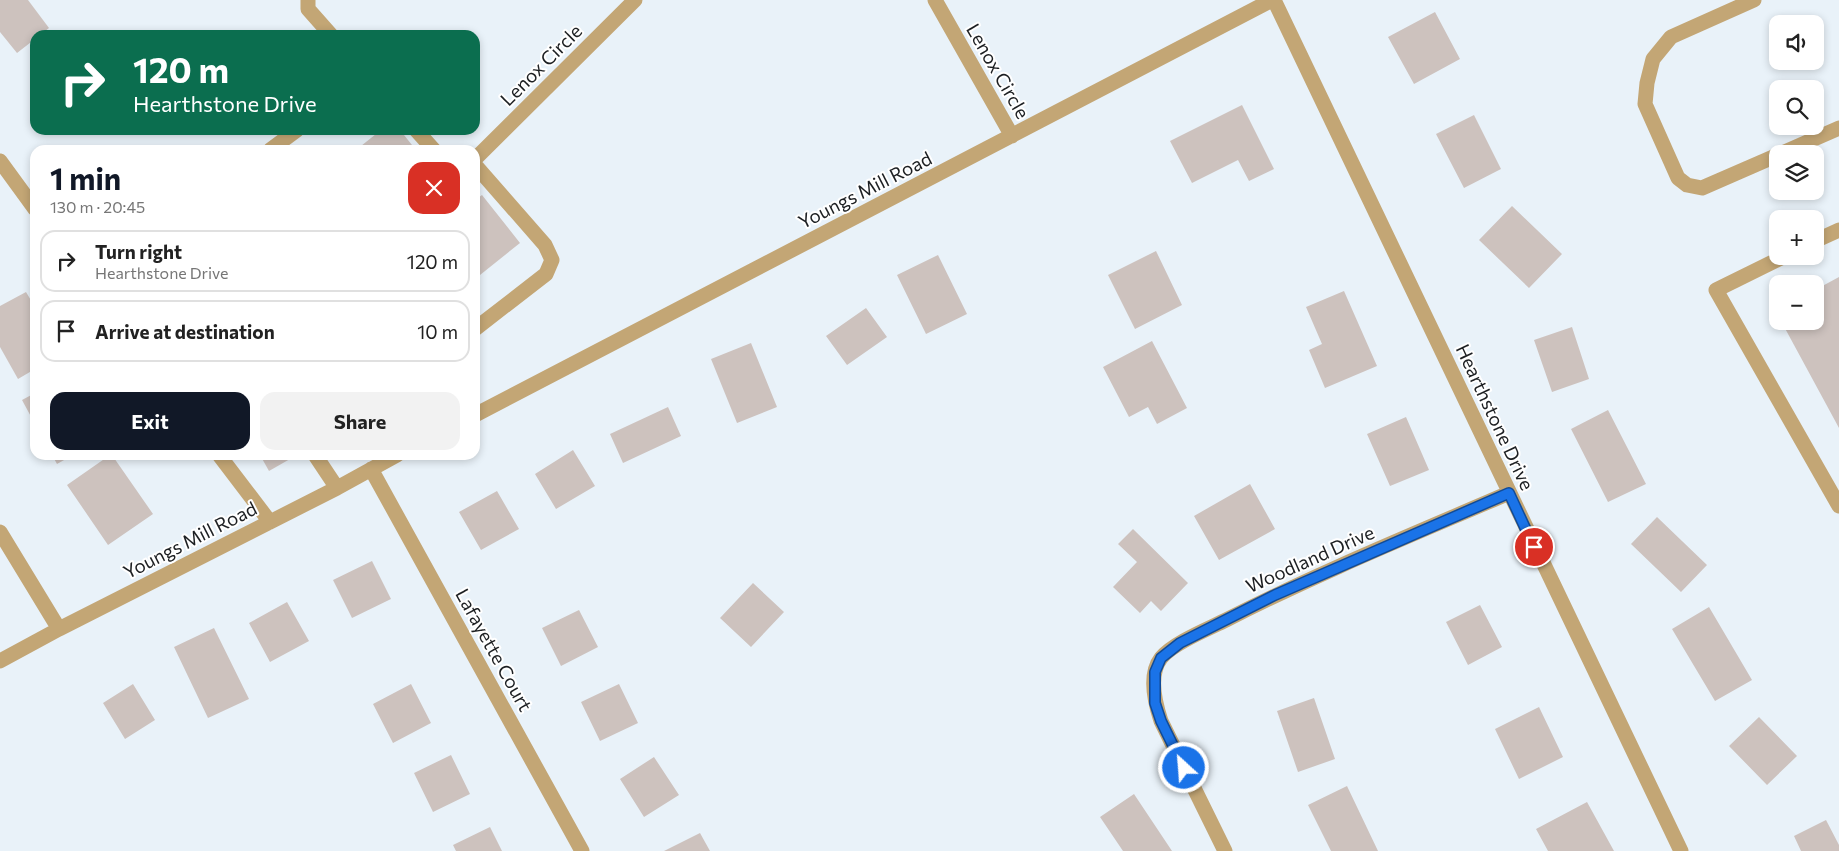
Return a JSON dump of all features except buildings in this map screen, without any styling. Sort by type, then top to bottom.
[{"type":"street","points":[[308,0],[308,9],[327,30]]},
{"type":"street","name":"Lenox Circle","points":[[480,154],[635,0]]},
{"type":"street","name":"Lenox Circle","points":[[935,0],[1012,136]]},
{"type":"street","name":"Youngs Mill Road","points":[[480,412],[1273,0]]},
{"type":"street","name":"Hearthstone Drive","points":[[1273,0],[1681,851]]},
{"type":"street","points":[[1754,0],[1671,37],[1653,59],[1647,83],[1645,104],[1678,178],[1687,185],[1702,188],[1769,158]]},
{"type":"street","points":[[1800,145],[1839,128]]},
{"type":"street","points":[[277,145],[290,135]]},
{"type":"street","points":[[420,135],[430,145]]},
{"type":"street","points":[[0,161],[30,202]]},
{"type":"street","points":[[480,171],[545,244],[552,260],[546,274],[480,325]]},
{"type":"street","points":[[1824,237],[1839,230]]},
{"type":"street","points":[[1769,264],[1716,290],[1839,506]]},
{"type":"street","points":[[223,460],[270,522]]},
{"type":"street","points":[[318,460],[337,488]]},
{"type":"street","name":"Youngs Mill Road","points":[[0,661],[59,629],[337,488],[388,460]]},
{"type":"street","name":"Lafayette Court","points":[[371,469],[582,851]]},
{"type":"street","name":"Woodland Drive","points":[[1225,851],[1161,721],[1155,703],[1155,672],[1161,658],[1180,643],[1275,595],[1509,493]]},
{"type":"street","points":[[0,532],[59,629]]},
{"type":"route","points":[[1184,768],[1161,721],[1155,703],[1155,672],[1161,658],[1180,643],[1275,595],[1509,493],[1534,547]]}]
